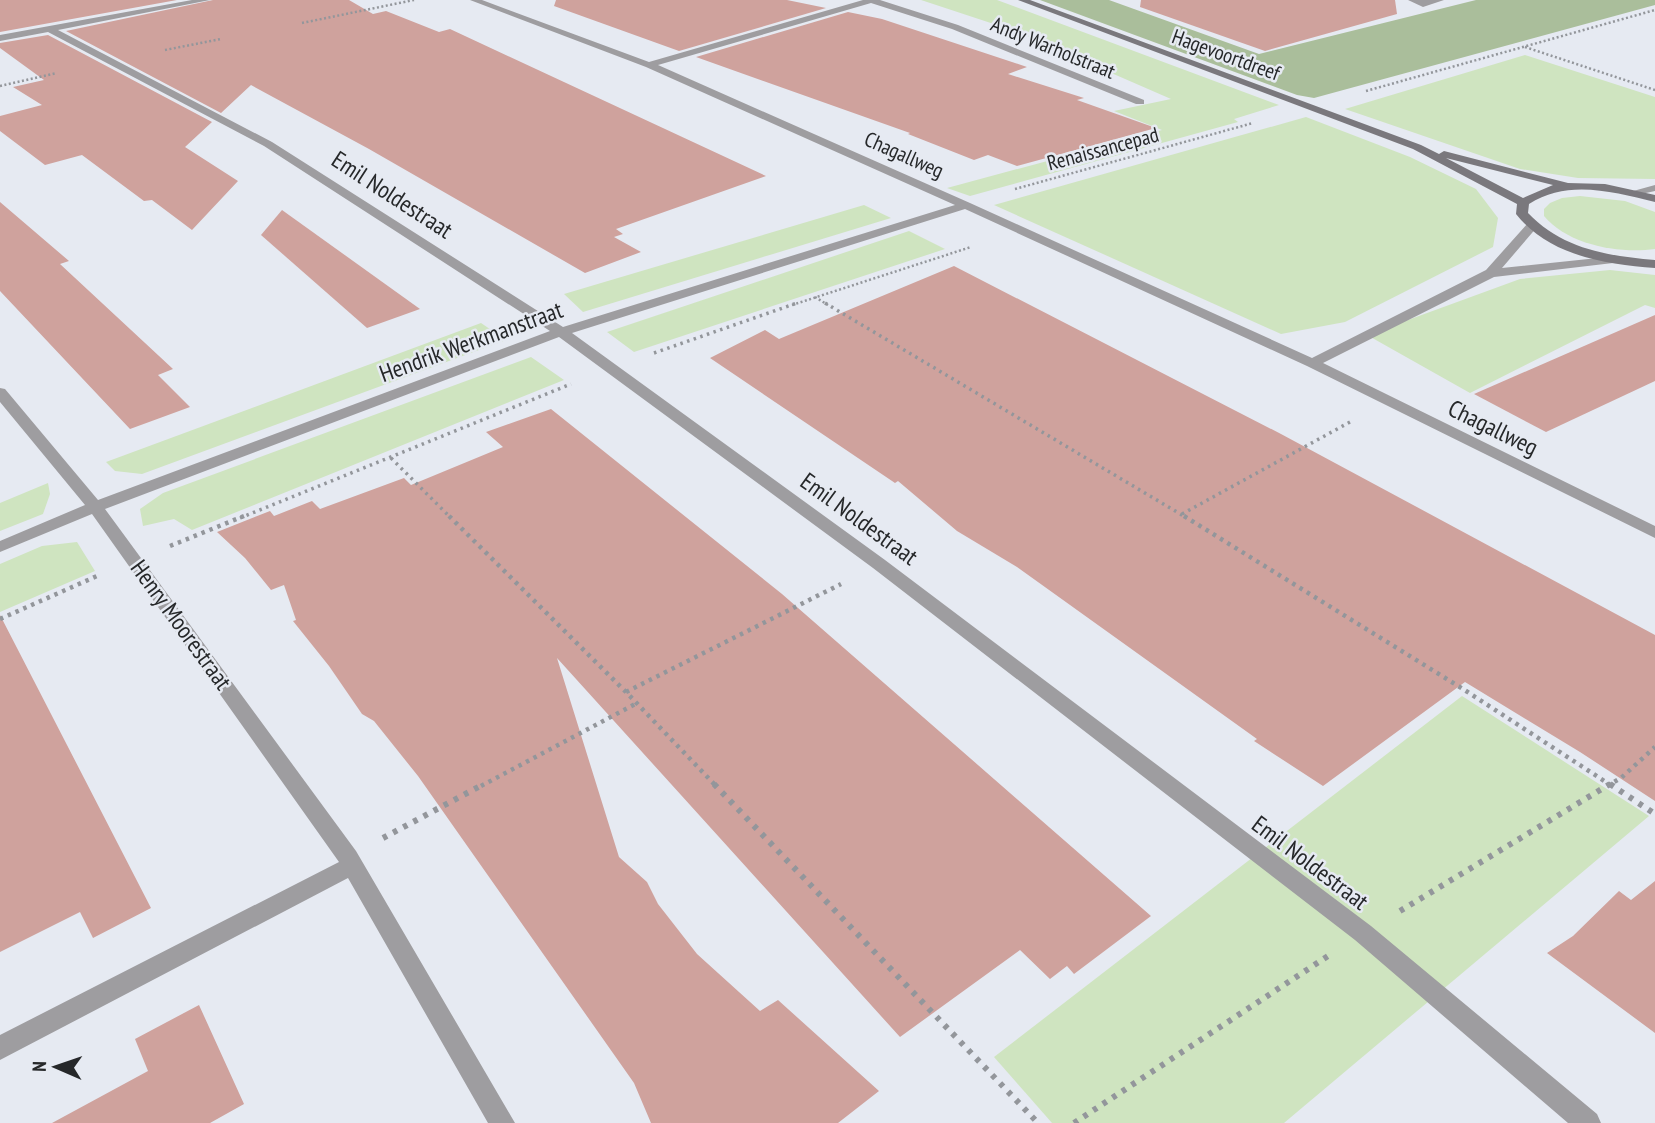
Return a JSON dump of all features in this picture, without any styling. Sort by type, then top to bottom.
[{"type":"main road","name":"Hagevoortdreef","points":[[1022,0],[1417,147],[1573,187]]},
{"type":"main road","name":"Hagevoortdreef","points":[[1417,147],[1523,203]]},
{"type":"main road","points":[[1655,199],[1632,192],[1573,187],[1550,189],[1533,195],[1523,203],[1522,214],[1531,226],[1552,240],[1579,251],[1612,259],[1655,264]]},
{"type":"street","points":[[0,38],[206,0]]},
{"type":"street","name":"Chagallweg","points":[[474,0],[649,65],[966,205],[1312,363],[1655,533]]},
{"type":"street","name":"Andy Warholstraat","points":[[649,65],[872,0],[955,27],[1140,102]]},
{"type":"street","points":[[1412,0],[1423,4],[1440,0]]},
{"type":"street","name":"Emil Noldestraat","points":[[50,29],[268,144],[561,332],[879,565],[1363,933],[1588,1123]]},
{"type":"street","points":[[1632,192],[1655,188]]},
{"type":"street","name":"Hendrik Werkmanstraat","points":[[0,547],[95,507],[561,332],[966,205]]},
{"type":"street","points":[[1491,273],[1531,226]]},
{"type":"street","points":[[1312,363],[1491,273],[1612,259]]},
{"type":"street","name":"Henry Moorestraat","points":[[0,392],[95,507],[351,861],[502,1123]]},
{"type":"street","points":[[0,1048],[351,861]]},
{"type":"path","points":[[302,23],[414,0]]},
{"type":"path","points":[[1383,87],[1655,10]]},
{"type":"path","points":[[1524,47],[1655,90]]},
{"type":"path","name":"Renaissancepad","points":[[966,205],[1250,124]]},
{"type":"path","points":[[0,620],[134,560],[611,368],[814,297],[1022,231]]},
{"type":"path","points":[[814,297],[1182,515],[1463,688],[1655,814]]},
{"type":"path","points":[[1182,515],[1388,401]]},
{"type":"path","points":[[391,458],[637,703],[1038,1123]]},
{"type":"path","points":[[626,692],[879,565]]},
{"type":"path","points":[[351,861],[637,703]]},
{"type":"green space","points":[[921,0],[997,0],[1279,105],[1234,119],[1238,122],[970,196],[947,188],[1162,130],[1114,111],[1171,99],[1015,31]]},
{"type":"green space","points":[[1040,0],[1109,0],[1259,54],[1476,0],[1655,0],[1655,5],[1314,98],[1297,95]]},
{"type":"green space","points":[[1525,55],[1655,97],[1655,179],[1578,178],[1520,169],[1345,109]]},
{"type":"green space","points":[[1306,117],[1410,157],[1476,189],[1498,218],[1493,247],[1345,322],[1281,334],[994,205]]},
{"type":"green space","points":[[1580,196],[1625,201],[1655,212],[1655,249],[1626,250],[1580,241],[1554,226],[1544,216],[1544,209],[1550,203],[1562,198]]},
{"type":"green space","points":[[864,205],[891,218],[583,312],[564,294]]},
{"type":"green space","points":[[909,231],[945,249],[634,352],[607,332]]},
{"type":"green space","points":[[1610,270],[1655,275],[1655,308],[1645,305],[1470,393],[1367,335],[1520,279]]},
{"type":"green space","points":[[481,323],[506,340],[142,474],[115,471],[106,462]]},
{"type":"green space","points":[[531,357],[564,380],[192,530],[174,519],[143,526],[140,509],[163,493]]},
{"type":"green space","points":[[48,483],[50,494],[43,514],[0,531],[0,503]]},
{"type":"green space","points":[[77,542],[95,571],[0,612],[0,564],[42,546]]},
{"type":"green space","points":[[1462,696],[1649,816],[1284,1123],[1052,1123],[994,1057]]},
{"type":"building","points":[[0,0],[177,0],[0,32]]},
{"type":"building","points":[[213,0],[349,0],[373,14],[386,11],[439,32],[450,29],[766,176],[616,229],[623,234],[614,237],[641,252],[585,273],[369,149],[251,85],[221,113],[66,31]]},
{"type":"building","points":[[556,0],[787,0],[826,8],[679,51],[554,6]]},
{"type":"building","points":[[1141,0],[1395,0],[1397,14],[1265,51],[1140,7]]},
{"type":"building","points":[[848,12],[882,19],[1027,67],[1008,74],[1084,98],[1077,100],[1156,128],[1017,166],[988,155],[974,160],[908,134],[910,133],[696,57]]},
{"type":"building","points":[[48,35],[212,122],[185,147],[238,181],[192,230],[152,200],[144,201],[82,155],[45,165],[0,131],[0,116],[42,105],[13,87],[44,80],[0,48],[0,43]]},
{"type":"building","points":[[0,202],[69,261],[60,264],[173,369],[158,375],[190,407],[130,429],[0,291]]},
{"type":"building","points":[[282,210],[420,309],[367,328],[261,235]]},
{"type":"building","points":[[954,266],[1281,434],[1655,635],[1655,801],[1465,682],[1323,786],[1254,741],[1257,739],[1017,567],[957,531],[898,481],[895,483],[710,358],[765,330],[779,339]]},
{"type":"building","points":[[1655,315],[1655,381],[1546,432],[1474,394]]},
{"type":"building","points":[[551,409],[782,594],[1151,916],[1074,974],[1067,966],[1050,979],[1020,950],[900,1037],[557,658],[619,857],[647,882],[658,904],[697,954],[760,1011],[778,1000],[879,1091],[838,1123],[651,1123],[634,1083],[418,776],[374,721],[362,714],[293,621],[296,620],[284,585],[271,590],[245,558],[217,532],[270,511],[274,516],[312,501],[320,509],[404,478],[411,485],[503,447],[486,432]]},
{"type":"building","points":[[0,615],[151,908],[93,938],[80,912],[0,952]]},
{"type":"building","points":[[1655,881],[1655,1033],[1547,953],[1573,936],[1619,891],[1631,900]]},
{"type":"building","points":[[199,1005],[244,1104],[210,1123],[52,1123],[148,1071],[135,1039]]}]
